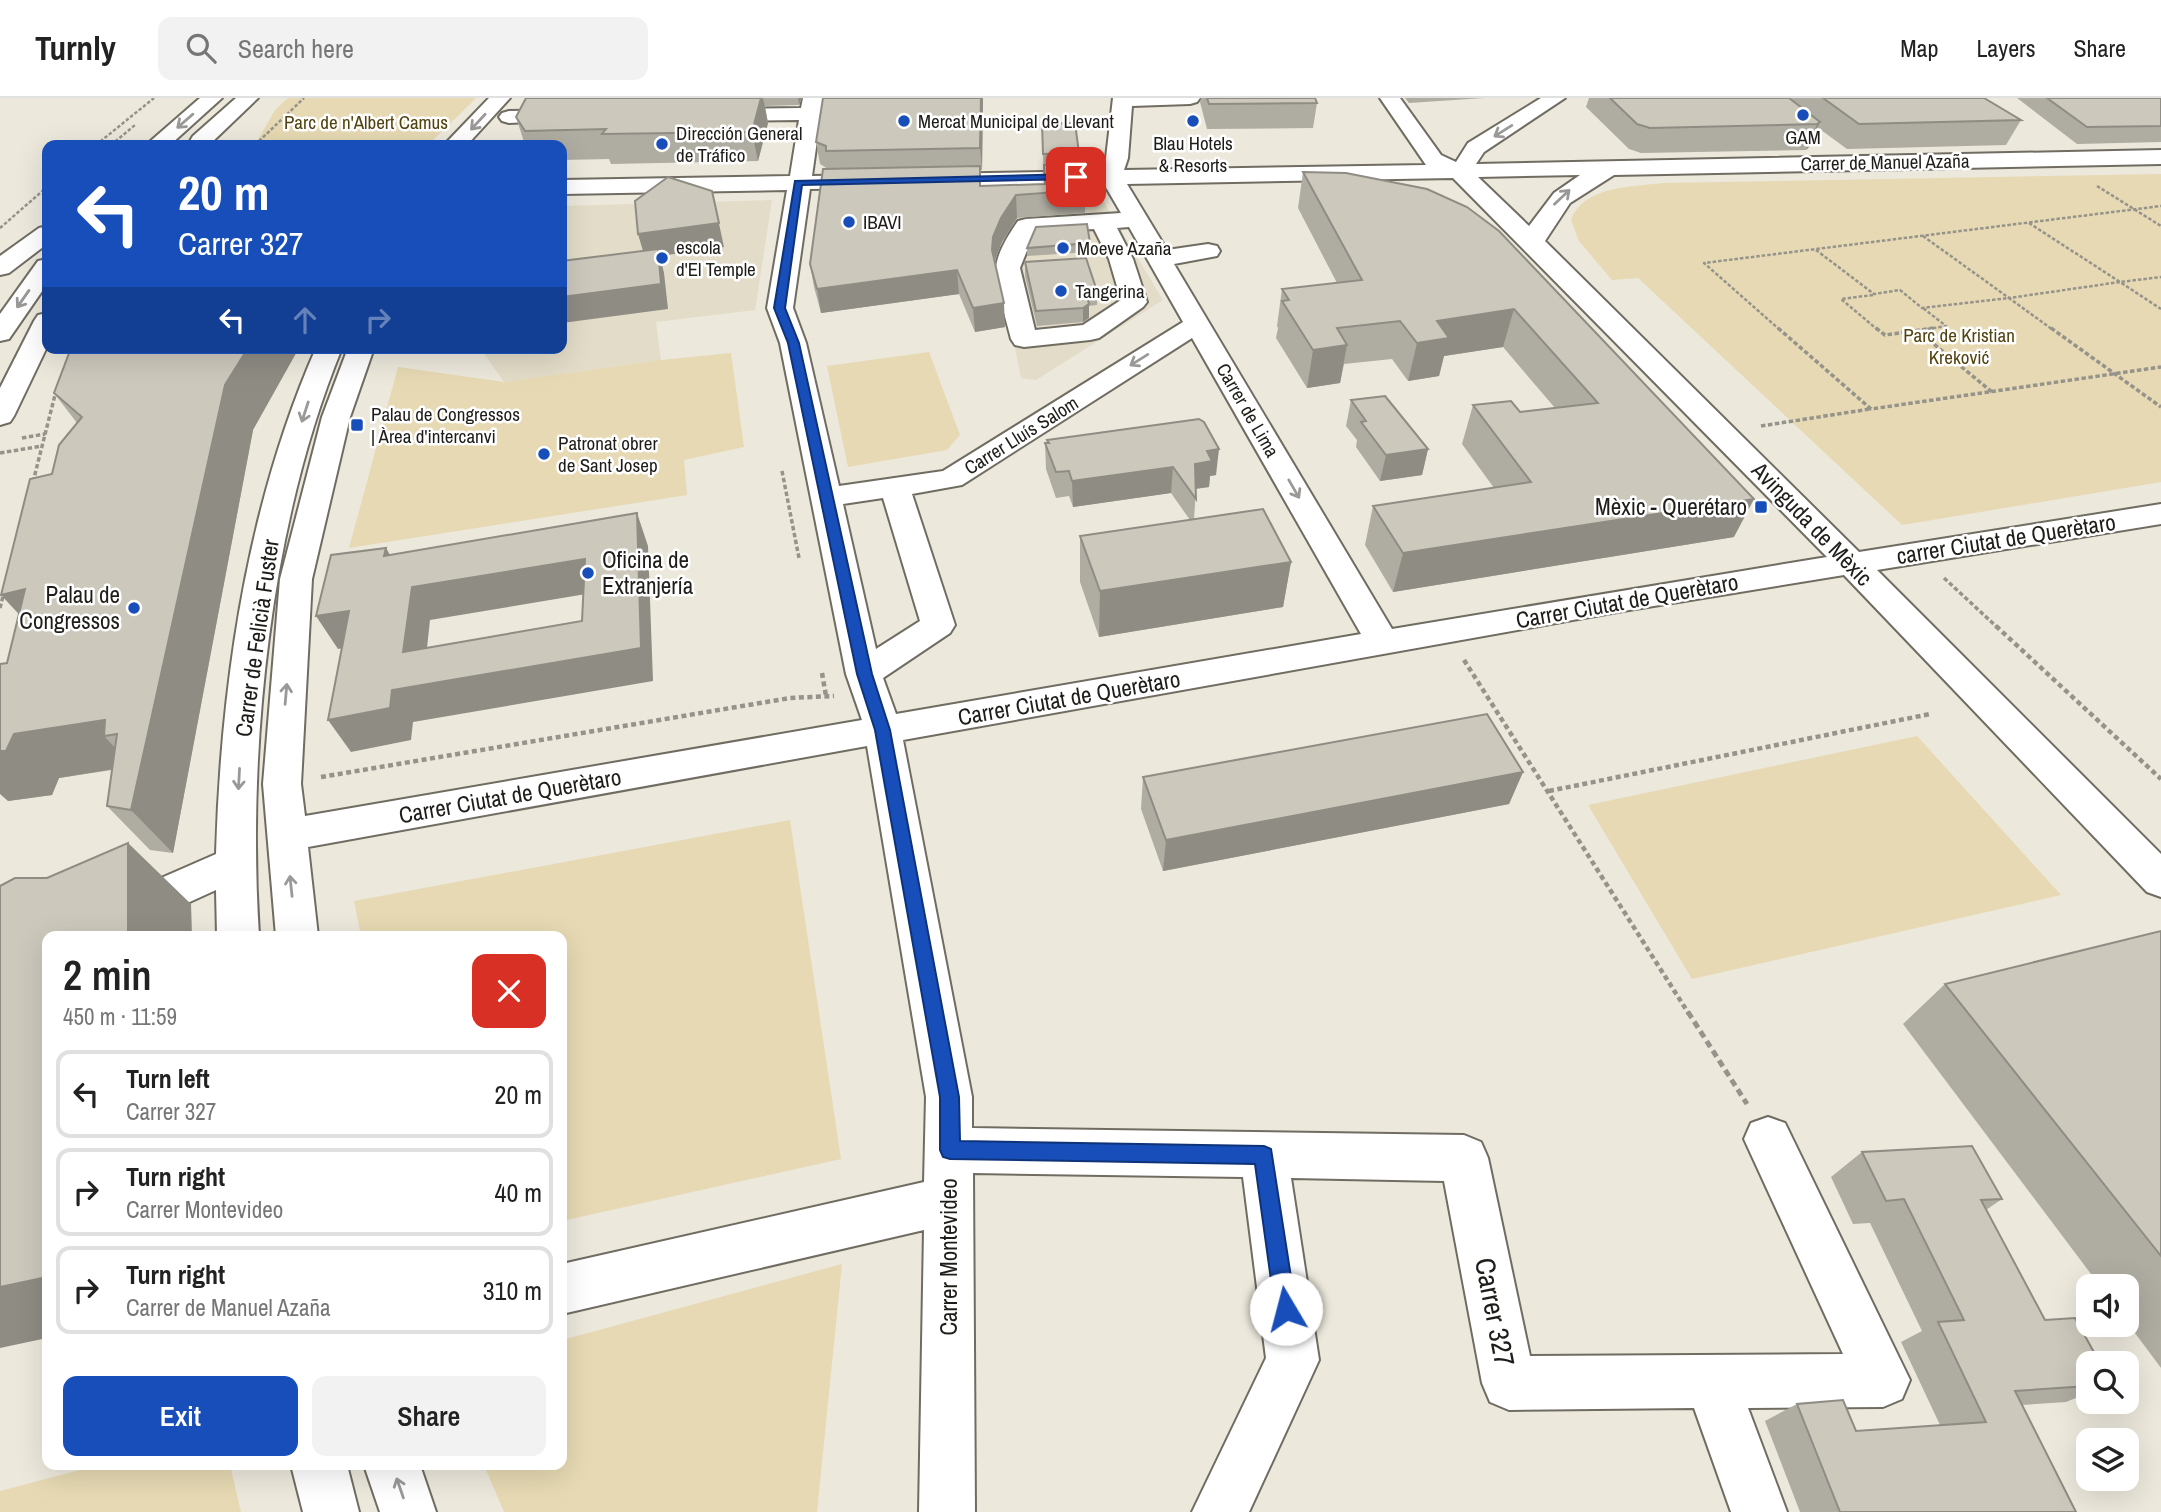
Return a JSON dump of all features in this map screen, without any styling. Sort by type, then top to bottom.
[{"type":"main road","points":[[163,140],[212,98]]},
{"type":"main road","points":[[202,140],[248,98]]},
{"type":"main road","points":[[462,140],[505,107],[525,98]]},
{"type":"main road","points":[[1111,177],[1117,158],[1123,99],[1190,98]]},
{"type":"main road","points":[[1390,98],[1433,160],[1460,172],[1476,148],[1555,98]]},
{"type":"main road","points":[[700,115],[811,106]]},
{"type":"main road","name":"Carrer Montevideo","points":[[811,106],[780,308],[793,343],[864,674],[883,730],[949,1097],[947,1512]]},
{"type":"main road","points":[[505,107],[591,116]]},
{"type":"main road","points":[[492,136],[505,107]]},
{"type":"main road","points":[[2014,139],[2047,159]]},
{"type":"main road","points":[[1825,146],[1846,162]]},
{"type":"main road","name":"Carrer de Manuel Azaña","points":[[567,187],[1294,176],[2161,157]]},
{"type":"main road","name":"Carrer de Manuel Azaña","points":[[1532,242],[1550,208],[1574,186],[1609,169]]},
{"type":"main road","name":"Avinguda de Mèxic","points":[[1460,172],[1722,432],[2161,880]]},
{"type":"main road","name":"Carrer de Manuel Azaña","points":[[1294,176],[1410,192]]},
{"type":"main road","name":"Carrer de Lima","points":[[1111,177],[1384,644]]},
{"type":"main road","points":[[1002,179],[1026,226]]},
{"type":"main road","points":[[1473,214],[1532,242]]},
{"type":"main road","points":[[1026,226],[1136,219]]},
{"type":"main road","points":[[1026,226],[1016,243],[1024,339],[1090,332],[1134,302],[1114,265],[1103,223]]},
{"type":"main road","points":[[0,268],[42,237]]},
{"type":"main road","points":[[1114,265],[1162,264],[1208,251]]},
{"type":"main road","points":[[0,333],[42,273]]},
{"type":"main road","name":"Carrer Lluís Salom","points":[[827,497],[951,479],[1197,324]]},
{"type":"main road","points":[[0,415],[8,385],[42,329]]},
{"type":"main road","name":"Carrer de Felicià Fuster","points":[[238,931],[235,863],[242,736],[262,573],[291,453],[326,354]]},
{"type":"main road","name":"Carrer de Felicià Fuster","points":[[296,931],[282,784],[296,579],[336,416],[359,354]]},
{"type":"main road","points":[[864,674],[938,625],[895,488]]},
{"type":"main road","name":"carrer Ciutat de Querètaro","points":[[1852,564],[2161,514]]},
{"type":"main road","name":"Carrer Ciutat de Querètaro","points":[[286,835],[1623,600],[1852,564]]},
{"type":"main road","points":[[84,931],[235,863]]},
{"type":"main road","name":"Carrer 327","points":[[950,1150],[1464,1158],[1509,1383],[1883,1380],[1768,1139]]},
{"type":"main road","points":[[1220,1512],[1293,1360],[1264,1155]]},
{"type":"main road","points":[[567,1288],[950,1199]]},
{"type":"main road","points":[[1711,1381],[1759,1512]]},
{"type":"main road","points":[[320,1470],[331,1512]]},
{"type":"main road","points":[[394,1470],[408,1512]]},
{"type":"path","points":[[102,140],[154,98]]},
{"type":"path","points":[[260,140],[304,98]]},
{"type":"path","points":[[2092,182],[2161,226]]},
{"type":"path","points":[[0,228],[42,191]]},
{"type":"path","points":[[1871,409],[1704,263],[2161,206]]},
{"type":"path","points":[[2029,222],[2161,309]]},
{"type":"path","points":[[1922,236],[2161,407]]},
{"type":"path","points":[[1815,249],[1874,295]]},
{"type":"path","points":[[1922,308],[2161,277]]},
{"type":"path","points":[[1900,290],[1946,326],[1885,335],[1841,299],[1874,295],[1900,290]]},
{"type":"path","points":[[1917,330],[1993,393]]},
{"type":"path","points":[[1722,432],[2161,367]]},
{"type":"path","points":[[30,492],[56,391]]},
{"type":"path","points":[[0,453],[42,446]]},
{"type":"path","points":[[1914,555],[1941,575],[2161,779]]},
{"type":"path","points":[[0,608],[7,582]]},
{"type":"path","points":[[1447,633],[1768,1139]]},
{"type":"path","points":[[282,784],[790,698],[826,696]]},
{"type":"path","points":[[1549,791],[1930,714]]},
{"type":"shaded area","name":"Moeve Azaña","points":[[984,197],[1101,197],[1163,300],[1036,380],[1021,378]]},
{"type":"shaded area","name":"escola d'El Temple","points":[[772,200],[755,310],[656,322],[661,360],[504,382],[484,354],[567,354],[567,206]]},
{"type":"green space","name":"Parc de n'Albert Camus","points":[[288,98],[476,98],[433,140],[258,140],[275,110]]},
{"type":"green space","name":"Parc de Kristian Kreković","points":[[2161,174],[2161,482],[1902,525],[1638,278],[1612,280],[1579,241],[1571,220],[1586,200],[1597,194],[1663,183]]},
{"type":"green space","points":[[929,352],[960,435],[947,450],[848,467],[827,366]]},
{"type":"green space","name":"Patronat obrer de Sant Josep","points":[[731,353],[744,447],[684,460],[687,495],[349,548],[398,367],[504,382]]},
{"type":"green space","points":[[1917,736],[2061,895],[1692,979],[1588,805]]},
{"type":"green space","points":[[790,820],[841,1159],[567,1220],[567,931],[360,931],[354,901]]},
{"type":"green space","points":[[842,1264],[817,1512],[504,1512],[486,1470],[567,1470],[567,1339]]},
{"type":"green space","points":[[80,1470],[231,1470],[241,1512],[0,1512],[0,1491]]},
{"type":"building","points":[[526,98],[761,98],[752,132],[602,134],[606,129],[525,131],[516,117]]},
{"type":"building","name":"Mercat Municipal de Llevant","points":[[823,98],[981,98],[980,148],[826,151],[826,146],[816,142]]},
{"type":"building","points":[[1207,98],[1315,98],[1317,103],[1209,104]]},
{"type":"building","points":[[1610,98],[1789,98],[1820,122],[1650,128],[1637,124]]},
{"type":"building","points":[[1823,98],[1984,98],[2021,120],[1859,124]]},
{"type":"building","points":[[2047,98],[2161,98],[2161,126],[2087,127]]},
{"type":"building","points":[[1075,123],[1079,153],[1043,154],[1042,124]]},
{"type":"building","points":[[1081,164],[1085,190],[1016,195],[1001,218],[993,237],[992,250],[1004,303],[973,308],[957,270],[817,289],[810,264],[823,169],[980,166],[980,186],[1045,184],[1044,165]]},
{"type":"building","points":[[1303,172],[1346,173],[1427,189],[1467,207],[1499,231],[1754,499],[1403,553],[1373,506],[1531,482],[1473,405],[1511,401],[1520,412],[1598,403],[1514,309],[1437,321],[1449,338],[1417,343],[1400,321],[1337,328],[1347,345],[1313,350],[1282,301],[1289,300],[1282,289],[1362,280]]},
{"type":"building","points":[[668,177],[712,191],[719,223],[638,234],[635,201]]},
{"type":"building","points":[[1087,224],[1090,243],[1027,248],[1036,227]]},
{"type":"building","points":[[658,249],[661,284],[567,296],[567,260]]},
{"type":"building","points":[[1086,258],[1097,291],[1086,292],[1089,304],[1083,308],[1036,311],[1025,262]]},
{"type":"building","name":"Palau de Congressos","points":[[69,354],[244,354],[225,385],[131,810],[107,806],[117,734],[104,736],[105,720],[14,734],[6,751],[0,751],[0,664],[7,663],[25,589],[1,595],[30,479],[52,474],[59,445],[82,417],[54,393]]},
{"type":"building","points":[[1385,396],[1428,449],[1386,455],[1361,422],[1366,421],[1351,400]]},
{"type":"building","points":[[1199,419],[1204,422],[1219,449],[1207,451],[1212,461],[1195,464],[1196,499],[1173,467],[1072,481],[1069,471],[1056,472],[1045,443],[1049,443],[1047,440]]},
{"type":"building","points":[[1263,509],[1291,562],[1100,591],[1080,536]]},
{"type":"building","points":[[637,513],[641,648],[392,690],[390,708],[328,720],[349,611],[316,616],[331,555],[386,548],[384,556]],"holes":[[[585,559],[582,621],[403,652],[412,587]]]},
{"type":"building","points":[[1487,714],[1523,772],[1166,840],[1143,777]]},
{"type":"building","points":[[128,843],[128,931],[42,931],[42,1278],[0,1287],[0,886],[15,878],[47,878]]},
{"type":"building","points":[[2161,931],[2161,1256],[1945,984]]},
{"type":"building","points":[[1972,1146],[2002,1199],[1981,1200],[2045,1320],[2075,1318],[2076,1337],[2086,1337],[2093,1351],[2076,1351],[2076,1387],[2015,1391],[2076,1512],[1840,1512],[1797,1404],[1843,1400],[1856,1431],[1986,1422],[1938,1322],[1964,1320],[1904,1199],[1886,1201],[1862,1152]]},
{"type":"place","name":"GAM","points":[[1803,115]]},
{"type":"place","name":"Mercat Municipal de Llevant","points":[[904,121]]},
{"type":"place","name":"Blau Hotels & Resorts","points":[[1193,121]]},
{"type":"place","name":"Dirección General de Tráfico","points":[[662,144]]},
{"type":"place","name":"IBAVI","points":[[849,222]]},
{"type":"place","name":"Moeve Azaña","points":[[1063,248]]},
{"type":"place","name":"escola d'El Temple","points":[[662,258]]},
{"type":"place","name":"Tangerina","points":[[1061,291]]},
{"type":"place","name":"Palau de Congressos | Àrea d'intercanvi","points":[[357,425]]},
{"type":"place","name":"Patronat obrer de Sant Josep","points":[[544,454]]},
{"type":"place","name":"Mèxic - Querétaro","points":[[1761,507]]},
{"type":"place","name":"Oficina de Extranjería","points":[[588,573]]},
{"type":"place","name":"Palau de Congressos","points":[[134,608]]},
{"type":"route","points":[[1076,177],[798,183],[780,308],[793,343],[864,674],[883,730],[949,1097],[950,1150],[1264,1155],[1286,1309]]}]
